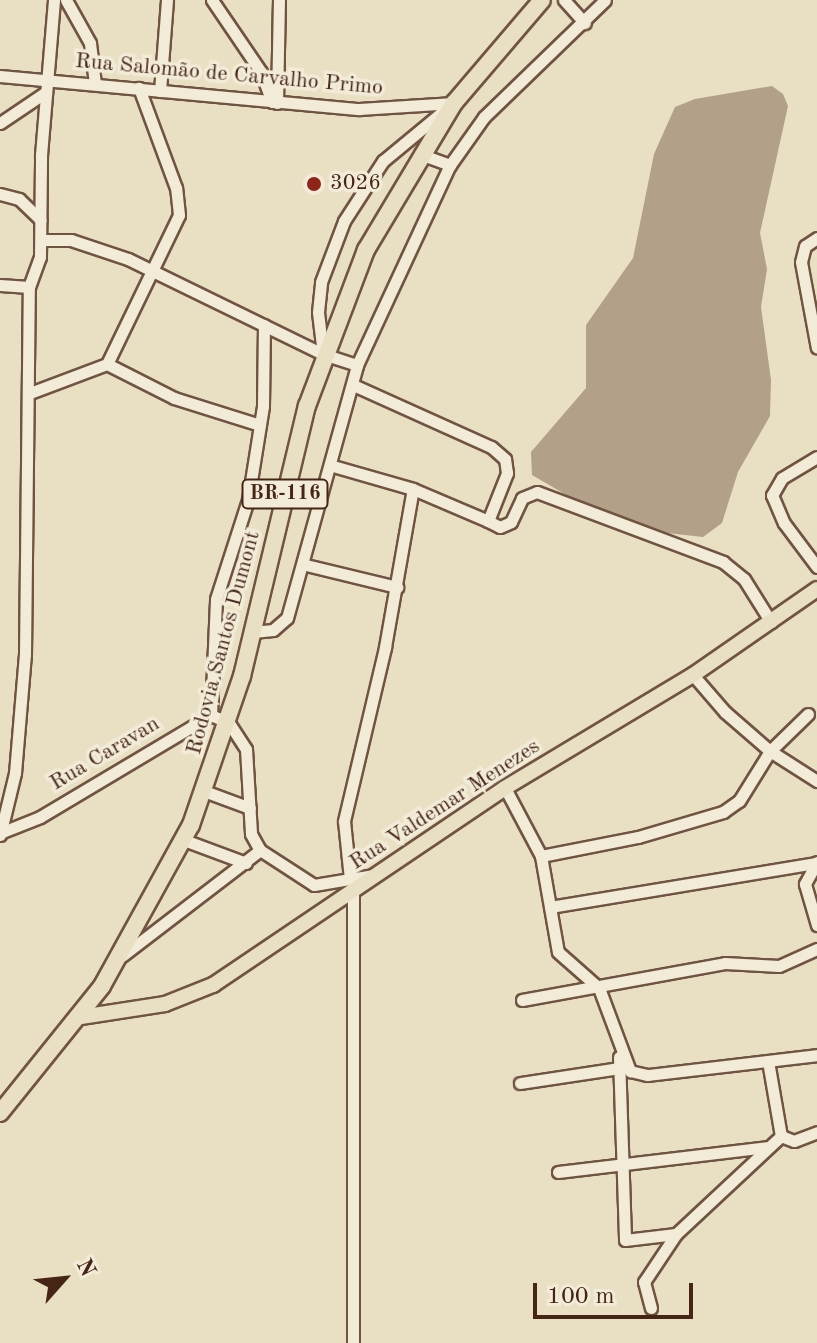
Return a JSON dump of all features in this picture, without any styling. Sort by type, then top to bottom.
[{"type":"highway","name":"Rodovia Santos Dumont","points":[[0,1113],[81,1017],[122,956],[184,840],[229,723],[323,354],[366,250],[420,154],[454,103],[542,0]]},
{"type":"main road","name":"Rua Valdemar Menezes","points":[[81,1017],[186,998],[256,958],[351,885],[379,874],[505,788],[693,675],[817,589]]},
{"type":"street","points":[[0,834],[15,773],[25,654],[29,287],[41,240],[46,92],[54,0]]},
{"type":"street","points":[[66,0],[90,43],[95,84]]},
{"type":"street","points":[[160,91],[167,0]]},
{"type":"street","points":[[212,0],[261,72],[275,102]]},
{"type":"street","points":[[275,102],[279,0]]},
{"type":"street","points":[[564,0],[585,23]]},
{"type":"street","points":[[253,632],[283,625],[306,565],[357,365],[450,165],[484,117],[585,23],[605,0]]},
{"type":"street","name":"Rua Salomão de Carvalho Primo","points":[[0,76],[275,102],[386,109],[454,103]]},
{"type":"street","points":[[30,393],[107,364],[181,208],[139,88]]},
{"type":"street","points":[[0,123],[46,92]]},
{"type":"street","points":[[323,354],[318,312],[321,282],[344,221],[383,161],[454,103]]},
{"type":"street","points":[[420,154],[450,165]]},
{"type":"street","points":[[0,194],[19,199],[41,220]]},
{"type":"street","points":[[817,238],[805,246],[801,268],[817,348]]},
{"type":"street","points":[[41,240],[71,240],[152,270],[323,354],[357,365]]},
{"type":"street","points":[[0,285],[29,287]]},
{"type":"street","points":[[264,325],[260,425],[248,500],[216,599],[211,715],[229,723],[246,749],[251,834],[260,850],[314,885],[351,885]]},
{"type":"street","points":[[107,364],[174,398],[260,425]]},
{"type":"street","points":[[353,385],[502,455],[507,473],[488,521]]},
{"type":"street","points":[[817,457],[782,478],[772,495],[784,523],[817,567]]},
{"type":"street","points":[[333,466],[413,489],[500,527],[511,522],[522,498],[537,492],[723,562],[744,579],[771,622]]},
{"type":"street","points":[[353,1343],[351,885],[344,821],[397,587],[413,489]]},
{"type":"street","points":[[306,565],[397,587]]},
{"type":"street","points":[[693,675],[770,751],[817,781]]},
{"type":"street","points":[[541,856],[638,837],[723,812],[739,801],[770,751],[808,714]]},
{"type":"street","name":"Rua Caravan","points":[[0,834],[40,817],[211,715]]},
{"type":"street","points":[[505,788],[541,856],[558,952],[599,988],[627,1068],[640,1075],[817,1055]]},
{"type":"street","points":[[204,791],[250,808]]},
{"type":"street","points":[[184,840],[246,863]]},
{"type":"street","points":[[122,956],[260,850]]},
{"type":"street","points":[[550,907],[817,863]]},
{"type":"street","points":[[817,863],[805,884],[817,925]]},
{"type":"street","points":[[522,1000],[725,963],[795,963],[817,949]]},
{"type":"street","points":[[619,1047],[625,1240],[676,1234]]},
{"type":"street","points":[[768,1061],[781,1136]]},
{"type":"street","points":[[520,1083],[619,1068]]},
{"type":"street","points":[[781,1136],[794,1141],[817,1132]]},
{"type":"street","points":[[651,1308],[644,1282],[676,1234],[781,1136]]},
{"type":"street","points":[[558,1172],[767,1147]]},
{"type":"shaded area","points":[[772,86],[783,94],[788,106],[760,233],[767,269],[761,307],[771,380],[770,416],[738,472],[722,523],[703,537],[667,533],[568,496],[532,475],[531,452],[586,388],[586,325],[633,258],[654,154],[675,107],[695,99]]},
{"type":"place","name":"3026","points":[[314,184]]}]
